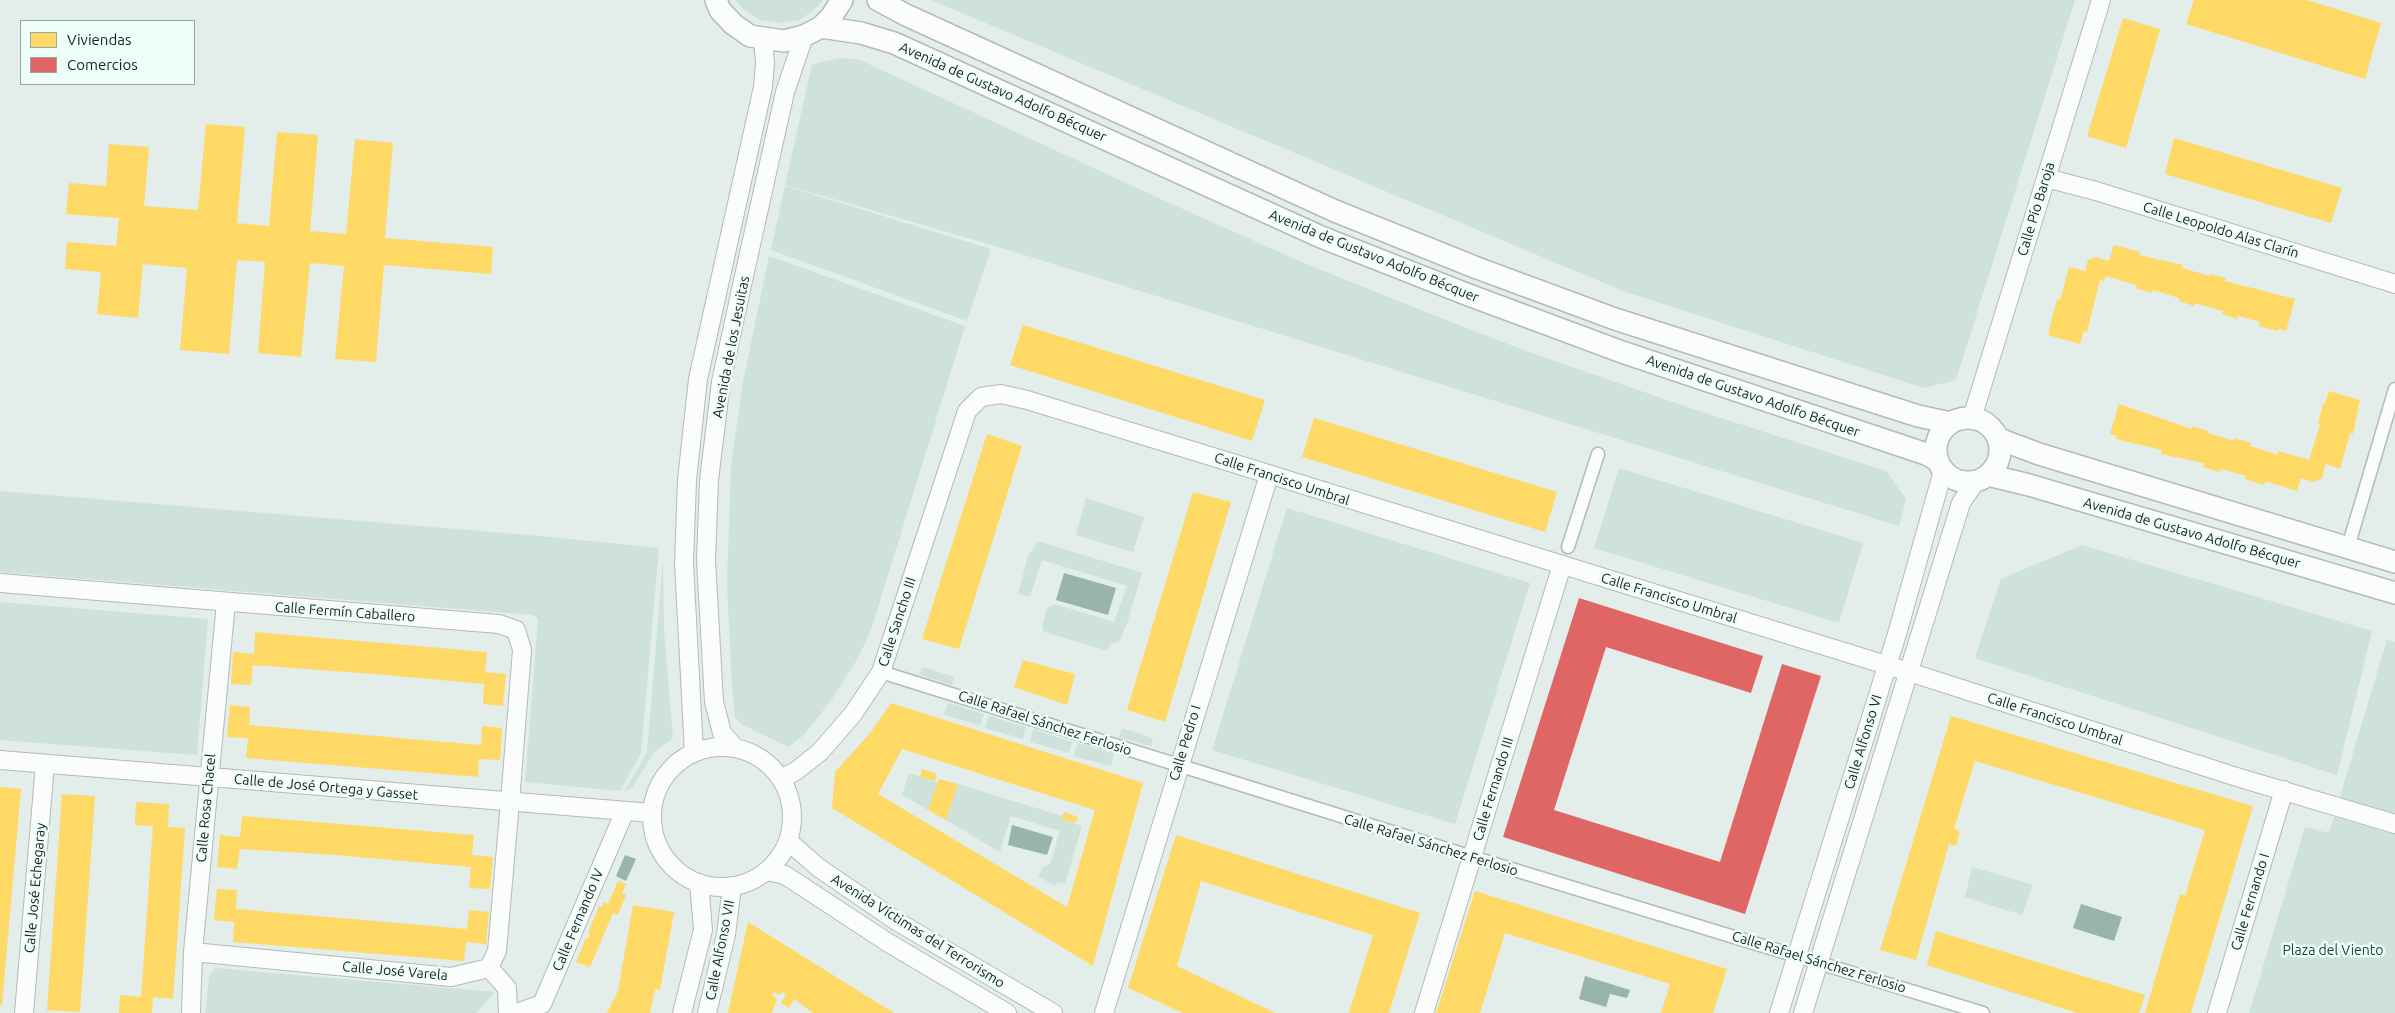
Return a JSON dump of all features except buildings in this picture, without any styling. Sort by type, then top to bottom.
[{"type":"street","points":[[716,0],[720,10],[733,24],[750,36],[764,39]]},
{"type":"street","points":[[812,32],[831,17],[842,0]]},
{"type":"street","name":"Avenida de Gustavo Adolfo Bécquer","points":[[878,0],[906,15],[1326,206],[1477,268],[1615,320],[1918,416],[1951,423]]},
{"type":"street","name":"Calle Pío Baroja","points":[[1972,418],[2102,0]]},
{"type":"street","name":"Avenida de Gustavo Adolfo Bécquer","points":[[764,39],[784,41],[812,32],[861,33],[894,43],[1321,237],[1622,352],[1926,454],[1940,465]]},
{"type":"street","name":"Avenida de los Jesuitas","points":[[735,748],[722,733],[714,702],[706,560],[710,480],[721,382],[785,92],[812,32]]},
{"type":"street","name":"Avenida de los Jesuitas","points":[[694,753],[684,563],[687,480],[698,380],[762,87],[765,62],[764,39]]},
{"type":"street","name":"Calle Leopoldo Alas Clarín","points":[[2046,178],[2096,191],[2395,284]]},
{"type":"street","points":[[2348,547],[2395,389]]},
{"type":"street","name":"Calle Francisco Umbral","points":[[958,431],[967,411],[981,397],[1001,394],[1027,400],[2395,824]]},
{"type":"street","points":[[1972,418],[1984,422],[1994,430],[1998,439],[1999,459],[1982,478],[1963,481],[1952,478],[1940,465],[1938,439],[1951,423],[1960,419],[1972,418]]},
{"type":"street","name":"Calle Sancho III","points":[[781,779],[796,772],[820,752],[853,714],[881,672],[958,431]]},
{"type":"street","points":[[1998,439],[2039,454],[2395,562]]},
{"type":"street","points":[[1568,547],[1598,454]]},
{"type":"street","name":"Calle Alfonso VI","points":[[1779,1013],[1887,666],[1940,465]]},
{"type":"street","name":"Calle Pedro I","points":[[1104,1013],[1178,766],[1269,474]]},
{"type":"street","name":"Avenida de Gustavo Adolfo Bécquer","points":[[1982,478],[2029,485],[2395,593]]},
{"type":"street","name":"Calle Alfonso VI","points":[[1803,1013],[1961,503],[1982,478]]},
{"type":"street","name":"Calle Fernando III","points":[[1424,1013],[1562,565]]},
{"type":"street","name":"Calle Fermín Caballero","points":[[0,583],[499,624],[516,630],[522,650],[510,802]]},
{"type":"street","name":"Calle Rosa Chacel","points":[[191,1013],[193,952],[226,602]]},
{"type":"street","name":"Calle Rafael Sánchez Ferlosio","points":[[881,672],[1472,857],[1983,1013]]},
{"type":"street","points":[[714,748],[735,748],[759,758],[781,779],[790,802],[792,820],[788,841],[780,857],[767,871],[751,881],[732,886],[715,886],[699,883],[679,872],[663,854],[654,834],[652,813],[654,799],[667,774],[694,753],[714,748]]},
{"type":"street","name":"Calle de José Ortega y Gasset","points":[[0,760],[652,813]]},
{"type":"street","name":"Calle José Echegaray","points":[[24,1013],[45,764]]},
{"type":"street","name":"Calle Fernando I","points":[[2216,1013],[2284,790]]},
{"type":"street","points":[[508,1013],[507,988],[489,968],[498,950],[510,802]]},
{"type":"street","name":"Calle Fernando IV","points":[[517,1013],[542,1004],[625,811]]},
{"type":"street","name":"Avenida Víctimas del Terrorismo","points":[[788,841],[819,868],[898,922],[1053,1013]]},
{"type":"street","name":"Avenida Víctimas del Terrorismo","points":[[767,871],[785,875],[887,942],[1007,1013]]},
{"type":"street","name":"Calle Alfonso VII","points":[[682,1013],[703,930],[699,883]]},
{"type":"street","name":"Calle Alfonso VII","points":[[707,1013],[726,934],[732,886]]},
{"type":"street","name":"Calle José Varela","points":[[193,952],[451,977],[489,968]]},
{"type":"green space","points":[[735,0],[823,0],[813,11],[799,20],[780,23],[761,20],[745,11]]},
{"type":"green space","points":[[931,0],[2075,0],[1956,380],[1924,388],[1623,291]]},
{"type":"green space","points":[[842,58],[860,60],[1176,206],[1297,260],[1413,307],[1526,351],[1690,408],[1886,471],[1906,499],[1899,526],[992,245],[785,185],[812,64]]},
{"type":"green space","points":[[785,186],[991,249],[967,321],[771,250]]},
{"type":"green space","points":[[769,256],[965,326],[871,630],[858,658],[832,699],[804,735],[788,747],[741,724],[735,717],[727,585],[731,466],[743,382]]},
{"type":"green space","points":[[1619,468],[1863,543],[1839,623],[1594,548]]},
{"type":"green space","points":[[0,491],[540,536],[659,548],[641,753],[620,791],[525,782],[538,619],[533,615],[0,572]]},
{"type":"green space","points":[[1086,498],[1144,517],[1133,552],[1076,535]]},
{"type":"green space","points":[[1287,508],[1530,583],[1455,824],[1212,750]]},
{"type":"green space","points":[[1038,541],[1142,573],[1128,621],[1119,642],[1111,644],[1106,650],[1044,632],[1042,626],[1047,609],[1054,604],[1114,622],[1127,586],[1042,560],[1030,597],[1018,594],[1028,556]]},
{"type":"green space","points":[[2082,545],[2372,631],[2337,775],[1975,658],[2001,579]]},
{"type":"green space","points":[[663,558],[664,632],[673,738],[654,752],[632,788],[624,792],[647,753]]},
{"type":"green space","points":[[0,602],[208,619],[197,755],[0,740]]},
{"type":"green space","name":"Plaza del Viento","points":[[2387,640],[2395,642],[2395,1013],[2249,1013],[2305,827],[2329,833]]},
{"type":"green space","points":[[923,667],[955,677],[951,685],[919,675]]},
{"type":"green space","points":[[948,703],[984,714],[980,725],[944,715]]},
{"type":"green space","points":[[989,716],[1026,727],[1023,739],[985,728]]},
{"type":"green space","points":[[1122,728],[1153,738],[1151,746],[1119,737]]},
{"type":"green space","points":[[1033,729],[1072,742],[1069,753],[1030,742]]},
{"type":"green space","points":[[1078,743],[1114,754],[1111,766],[1073,756]]},
{"type":"green space","points":[[909,773],[938,783],[928,810],[902,795]]},
{"type":"green space","points":[[958,784],[1062,816],[1061,819],[1082,826],[1065,884],[1057,882],[1055,886],[1038,876],[1043,867],[1050,864],[1060,831],[1011,816],[1000,852],[946,820]]},
{"type":"green space","points":[[1972,867],[2033,885],[2022,915],[1965,897]]},
{"type":"green space","points":[[215,968],[495,992],[476,1013],[205,1013],[209,977]]},
{"type":"shaded area","points":[[1064,573],[1116,588],[1108,615],[1056,600]]},
{"type":"shaded area","points":[[1012,825],[1053,837],[1047,855],[1008,845]]},
{"type":"shaded area","points":[[625,855],[636,859],[626,881],[616,876]]},
{"type":"shaded area","points":[[2081,904],[2122,917],[2114,941],[2073,928]]},
{"type":"shaded area","points":[[1585,976],[1630,990],[1627,998],[1610,994],[1606,1007],[1579,999]]}]
